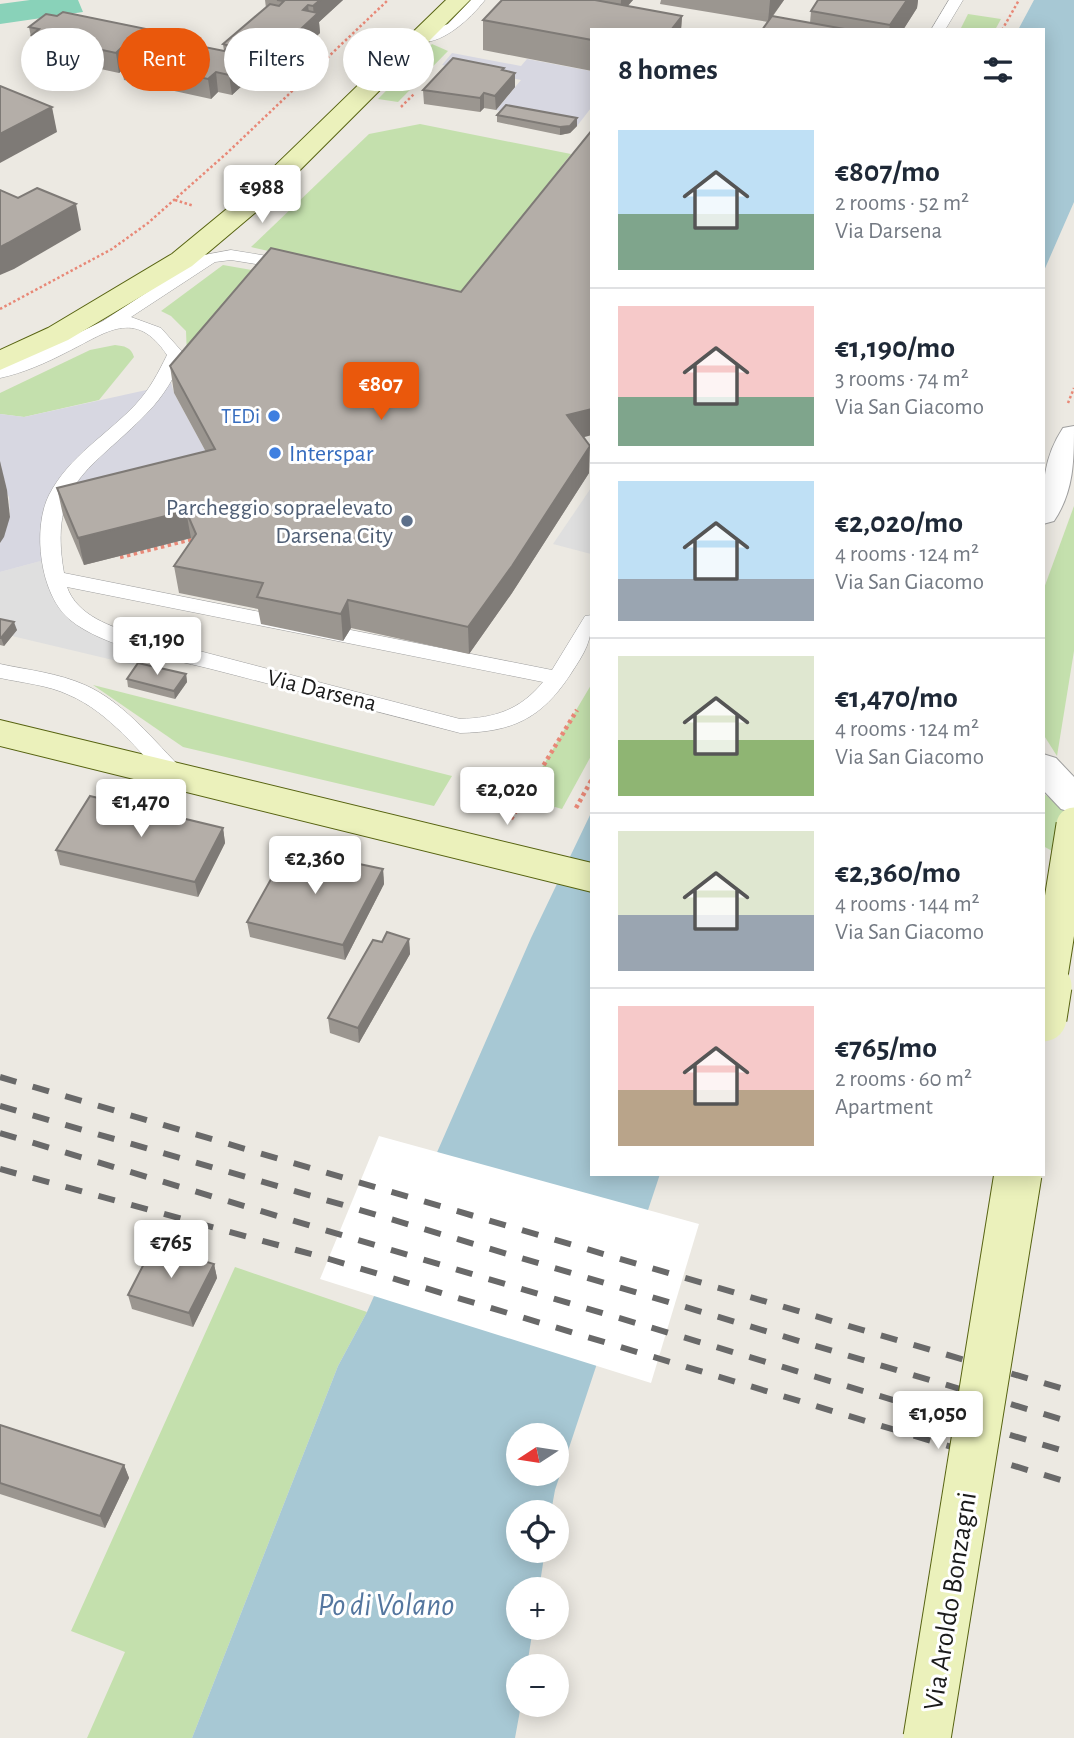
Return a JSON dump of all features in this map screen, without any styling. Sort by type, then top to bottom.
[{"type":"main road","points":[[430,28],[459,0]]},
{"type":"main road","points":[[0,361],[58,334],[182,260],[260,195],[366,91]]},
{"type":"main road","points":[[83,290],[159,245]]},
{"type":"main road","points":[[0,733],[590,878]]},
{"type":"main road","points":[[1045,1006],[1074,825]]},
{"type":"main road","points":[[1045,986],[1074,993]]},
{"type":"main road","name":"Via Aroldo Bonzagni","points":[[927,1738],[1018,1176]]},
{"type":"street","points":[[1045,509],[1074,435]]},
{"type":"street","points":[[1045,769],[1074,800]]},
{"type":"lane","points":[[434,34],[453,27],[478,0]]},
{"type":"lane","points":[[939,28],[956,0]]},
{"type":"lane","points":[[0,373],[63,348],[109,324],[210,258],[243,256],[307,268]]},
{"type":"lane","name":"Via Darsena","points":[[109,324],[133,323],[154,330],[168,342],[176,355],[169,375],[151,398],[72,473],[53,503],[48,528],[60,594],[73,611],[101,630],[142,644],[460,726],[484,727],[515,719],[536,704],[557,678],[590,624]]},
{"type":"lane","points":[[56,578],[557,678]]},
{"type":"lane","points":[[0,671],[71,688],[85,694],[146,745],[176,776]]},
{"type":"path","points":[[0,309],[112,249],[148,223],[227,153],[387,0]]},
{"type":"path","points":[[1003,28],[1019,0]]},
{"type":"path","points":[[120,557],[203,537]]},
{"type":"path","points":[[510,820],[578,708]]},
{"type":"path","points":[[576,808],[590,783]]},
{"type":"green space","points":[[30,0],[78,0],[83,12],[0,24],[0,4]]},
{"type":"green space","points":[[968,14],[1001,19],[996,28],[961,28]]},
{"type":"green space","points":[[434,45],[448,51],[434,65]]},
{"type":"green space","points":[[386,91],[409,91],[398,102],[378,99]]},
{"type":"green space","points":[[420,124],[571,154],[461,295],[251,247],[369,134]]},
{"type":"green space","points":[[223,265],[263,272],[187,357],[186,331],[171,316],[161,311]]},
{"type":"green space","points":[[115,345],[129,349],[134,357],[99,400],[24,417],[0,414],[0,393],[90,350]]},
{"type":"green space","points":[[1074,506],[1074,651],[1057,756],[1045,737],[1045,586]]},
{"type":"green space","points":[[93,685],[452,776],[434,806],[183,747]]},
{"type":"green space","points":[[590,687],[590,758],[562,809],[524,798]]},
{"type":"green space","points":[[1045,794],[1074,816],[1056,853],[1045,847]]},
{"type":"green space","points":[[235,1267],[367,1312],[338,1366],[192,1738],[87,1738],[125,1652],[71,1631]]},
{"type":"shaded area","points":[[452,53],[521,66],[527,59],[590,71],[590,109],[577,126],[496,110],[521,80],[442,65]]},
{"type":"shaded area","points":[[169,375],[174,393],[219,476],[63,515],[52,558],[0,572],[0,543],[10,516],[9,497],[0,482],[0,414],[24,417],[160,387]]},
{"type":"shaded area","points":[[590,489],[590,554],[553,544]]},
{"type":"shaded area","points":[[52,558],[73,611],[142,644],[134,665],[12,636],[16,630],[0,626],[0,572]]},
{"type":"water","points":[[1034,0],[1074,0],[1074,202],[1045,268],[1045,28],[1019,28]]},
{"type":"water","name":"Po di Volano","points":[[590,815],[590,1176],[659,1176],[569,1448],[569,1423],[506,1423],[506,1486],[556,1486],[553,1500],[506,1500],[506,1563],[543,1563],[541,1577],[506,1577],[506,1640],[531,1640],[529,1654],[506,1654],[506,1717],[519,1717],[515,1738],[192,1738],[338,1366],[367,1312],[531,938]]},
{"type":"pier","points":[[379,1136],[699,1224],[651,1383],[320,1279]]},
{"type":"building","points":[[277,0],[320,0],[303,10],[318,13],[302,28],[242,28],[270,4],[279,6],[284,1]]},
{"type":"building","points":[[502,0],[595,0],[682,16],[673,28],[590,28],[590,40],[483,20]]},
{"type":"building","points":[[818,0],[907,0],[890,25],[811,11]]},
{"type":"building","points":[[63,12],[141,28],[118,28],[116,53],[104,50],[104,28],[29,27],[46,14],[57,16]]},
{"type":"building","points":[[772,16],[839,28],[763,28]]},
{"type":"building","points":[[210,48],[224,51],[224,74],[216,72],[210,77]]},
{"type":"building","points":[[453,58],[504,68],[502,70],[515,73],[495,96],[484,93],[480,98],[430,91],[434,91],[434,78]]},
{"type":"building","points":[[0,86],[52,107],[0,134]]},
{"type":"building","points":[[506,105],[577,118],[570,126],[560,127],[497,115]]},
{"type":"building","points":[[590,132],[590,409],[567,415],[590,446],[512,566],[468,627],[348,600],[341,614],[257,597],[263,583],[174,566],[196,534],[186,511],[78,538],[57,488],[215,449],[170,366],[271,248],[461,292]]},
{"type":"building","points":[[37,188],[76,204],[0,247],[0,190],[18,198]]},
{"type":"building","points":[[0,619],[14,622],[1,638],[0,638]]},
{"type":"building","points":[[138,663],[186,674],[174,691],[127,679]]},
{"type":"building","points":[[90,796],[223,828],[195,882],[56,850]]},
{"type":"building","points":[[288,849],[383,869],[343,945],[247,922]]},
{"type":"building","points":[[387,932],[409,939],[358,1028],[328,1018],[373,940],[382,942]]},
{"type":"building","points":[[153,1246],[214,1264],[189,1313],[128,1295]]},
{"type":"building","points":[[0,1425],[124,1465],[100,1516],[0,1483]]},
{"type":"railway","points":[[0,1077],[1074,1392]]},
{"type":"railway","points":[[0,1106],[350,1207],[1074,1423]]},
{"type":"railway","points":[[0,1133],[1074,1454]]},
{"type":"railway","points":[[0,1169],[329,1259],[1074,1484]]},
{"type":"place","name":"TEDi","points":[[274,416]]},
{"type":"place","name":"Interspar","points":[[275,453]]},
{"type":"place","name":"Parcheggio sopraelevato Darsena City","points":[[407,521]]}]
